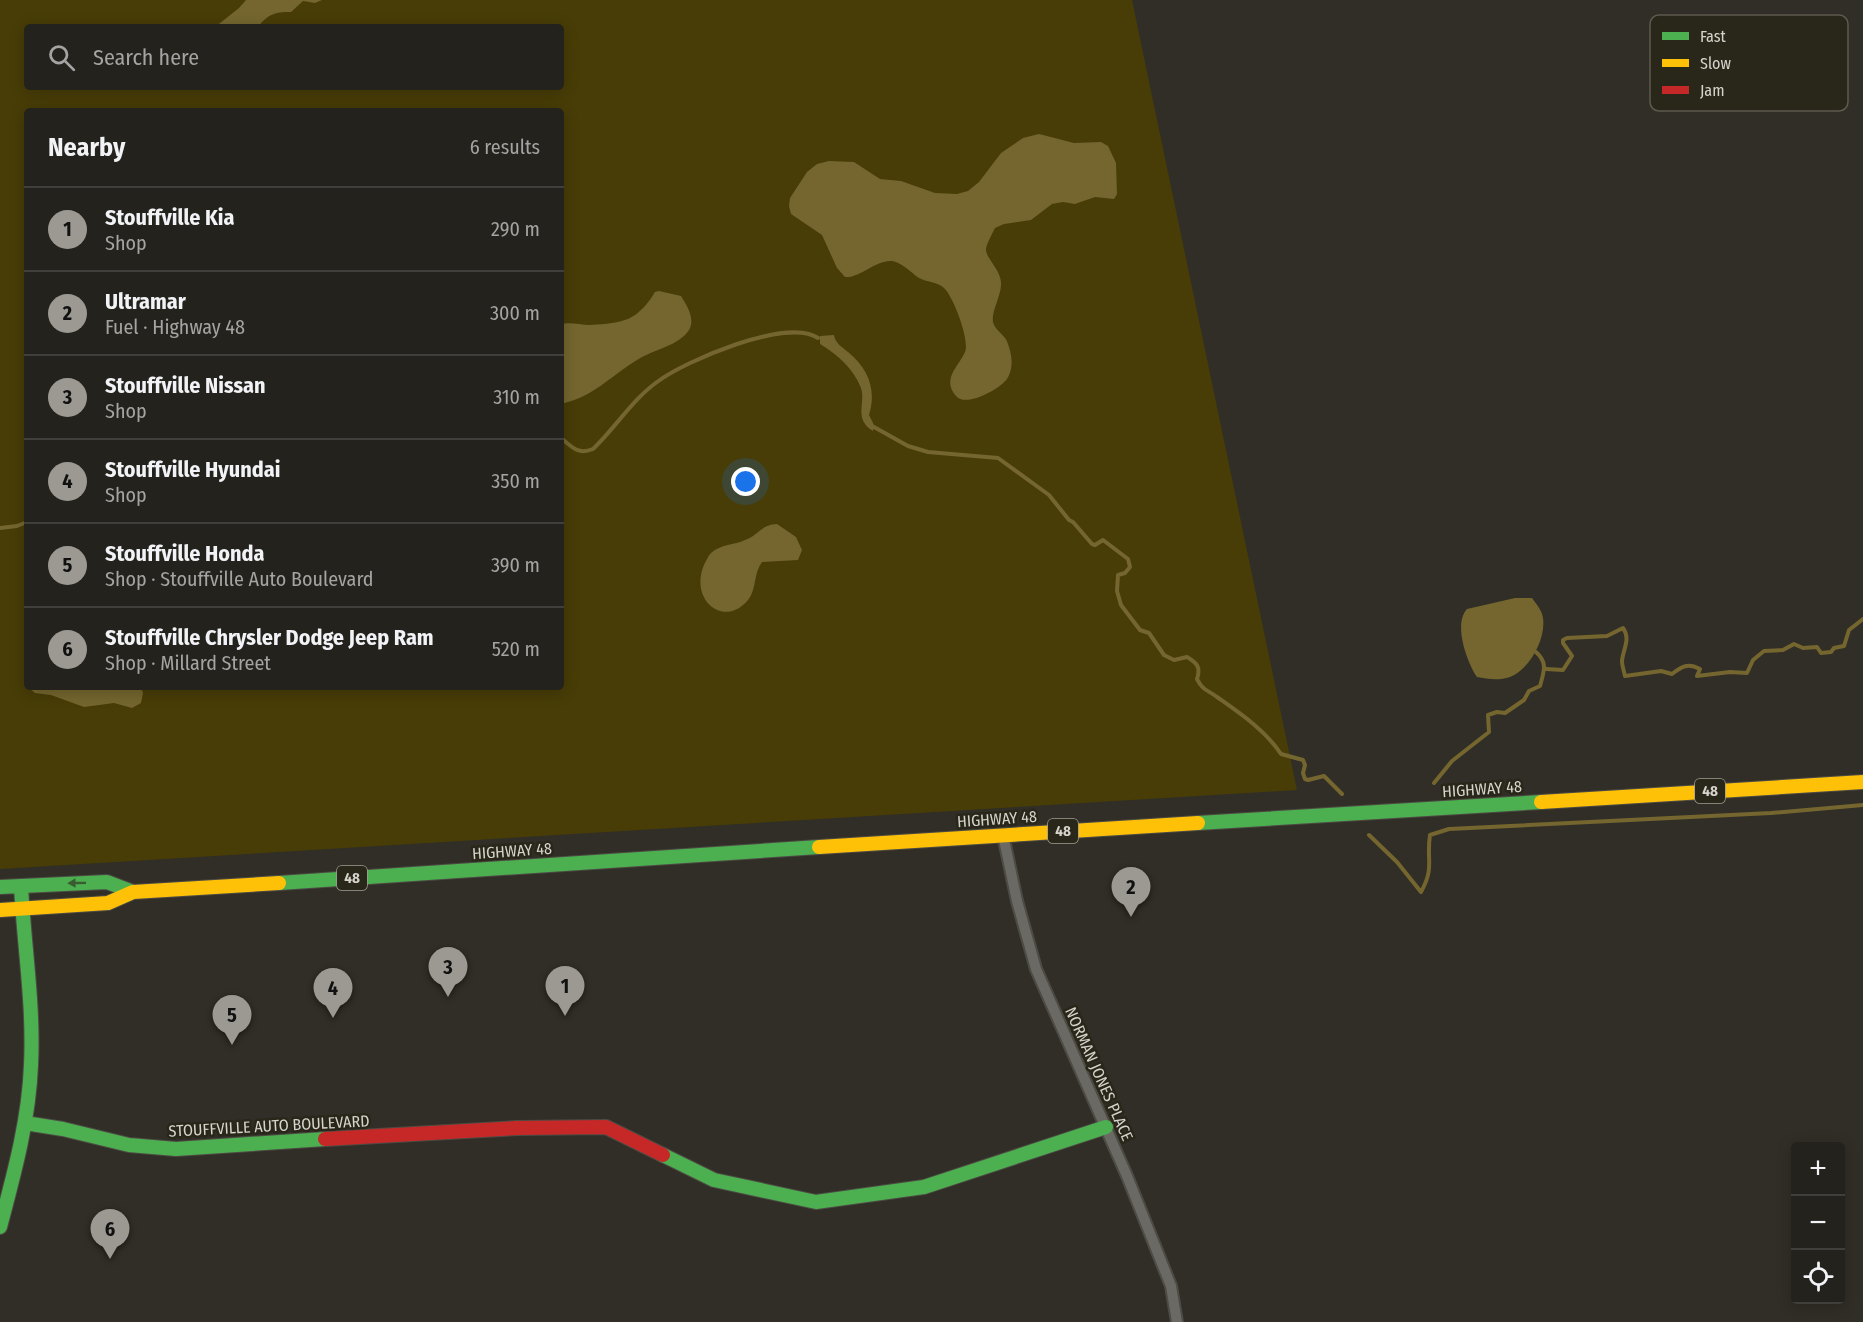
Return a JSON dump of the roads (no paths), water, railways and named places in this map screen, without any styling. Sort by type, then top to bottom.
[{"type":"main road","name":"HIGHWAY 48","points":[[0,910],[108,903],[133,892],[1863,782]]},
{"type":"main road","name":"HIGHWAY 48","points":[[0,887],[107,882],[133,892]]},
{"type":"main road","points":[[0,1227],[25,1124],[31,1065],[30,1005],[21,886]]},
{"type":"main road","name":"STOUFFVILLE AUTO BOULEVARD","points":[[25,1124],[63,1129],[129,1145],[176,1149],[517,1128],[606,1128],[714,1180],[816,1202],[924,1187],[1106,1127]]},
{"type":"street","name":"NORMAN JONES PLACE","points":[[1003,835],[1017,901],[1036,969],[1127,1176],[1171,1286],[1178,1322]]},
{"type":"waterway","points":[[564,440],[579,451],[593,449],[648,389],[671,373],[712,353],[761,337],[784,333],[803,333],[818,338]]},
{"type":"waterway","points":[[874,427],[908,446],[928,452],[998,458],[1049,495],[1092,544],[1095,545],[1103,540],[1128,559],[1130,567],[1125,573],[1118,575],[1117,591],[1121,605],[1140,630],[1149,633],[1164,655],[1174,660],[1187,657],[1193,661],[1198,668],[1197,679],[1204,688],[1252,723],[1268,737],[1281,754],[1303,760],[1305,779],[1324,776],[1342,794]]},
{"type":"waterway","points":[[0,528],[24,523]]},
{"type":"waterway","points":[[1546,669],[1563,670],[1572,656],[1563,640],[1607,636],[1623,628],[1626,636],[1622,661],[1625,676],[1661,671],[1672,674],[1682,667],[1689,666],[1700,669],[1697,676],[1730,672],[1747,673],[1753,660],[1764,651],[1783,650],[1794,644],[1803,648],[1817,647],[1821,653],[1831,652],[1834,648],[1844,646],[1849,630],[1863,619]]},
{"type":"waterway","points":[[1434,783],[1452,761],[1489,732],[1488,715],[1497,712],[1505,713],[1524,700],[1529,691],[1540,686],[1544,664],[1536,652]]},
{"type":"waterway","points":[[1369,835],[1397,862],[1421,892],[1429,870],[1430,835],[1449,829],[1771,813],[1863,805]]},
{"type":"place","name":"Ultramar","points":[[1131,917]]},
{"type":"place","name":"Stouffville Nissan","points":[[448,997]]},
{"type":"place","name":"Stouffville Kia","points":[[565,1016]]},
{"type":"place","name":"Stouffville Hyundai","points":[[333,1018]]},
{"type":"place","name":"Stouffville Honda","points":[[232,1045]]},
{"type":"place","name":"Stouffville Chrysler Dodge Jeep Ram","points":[[110,1259]]}]
